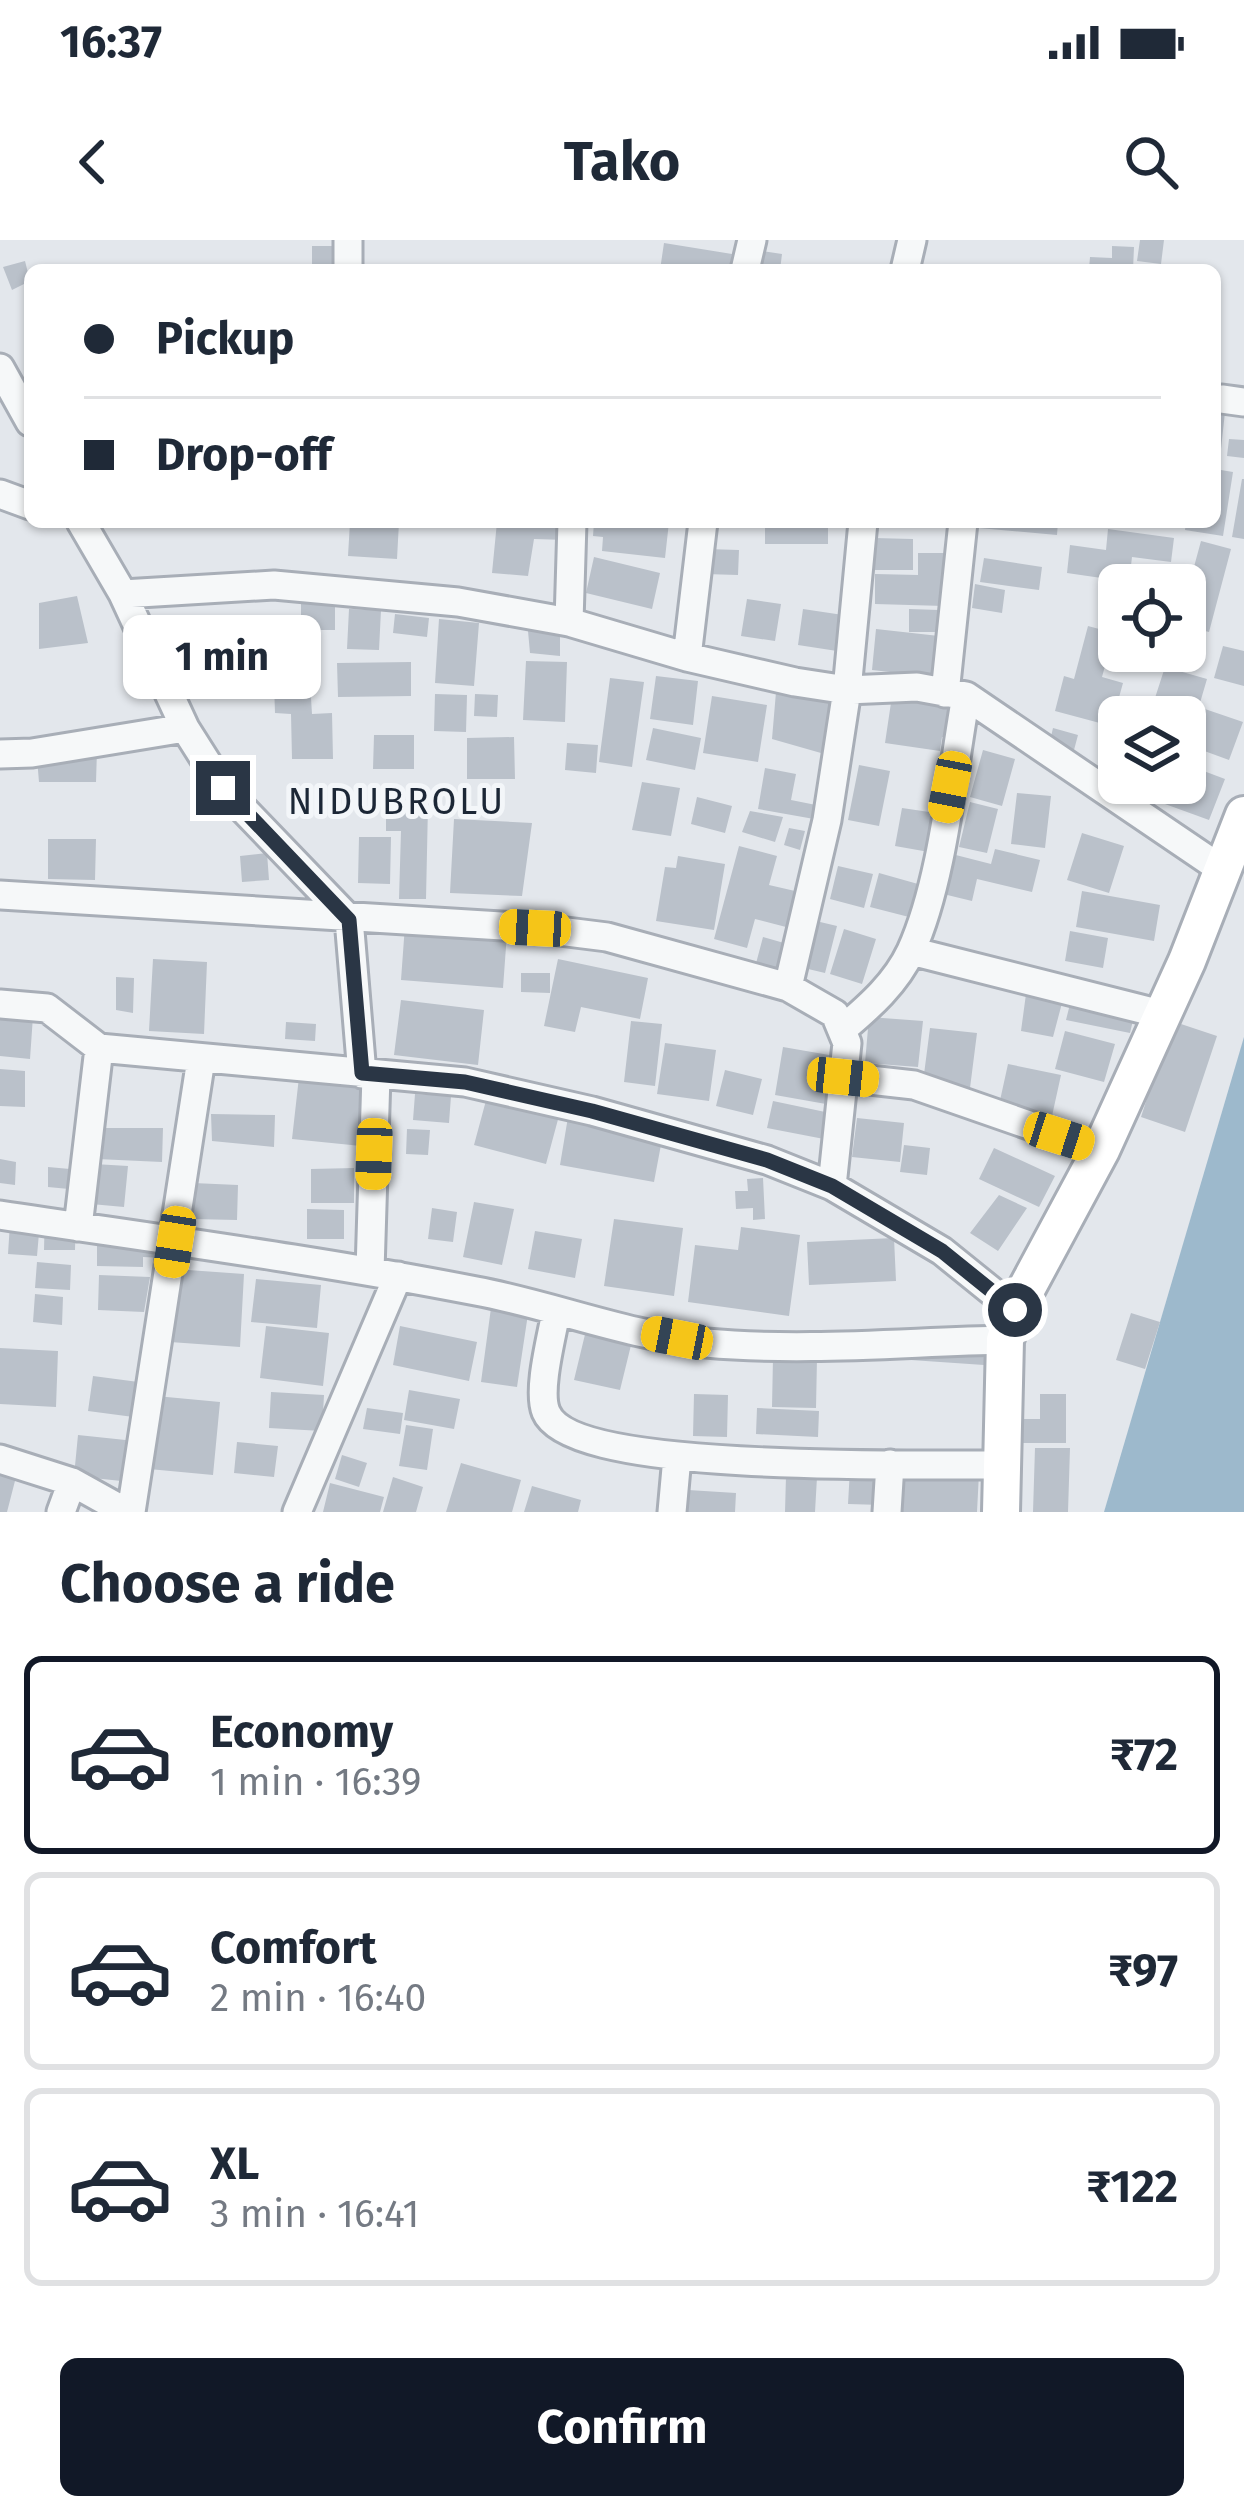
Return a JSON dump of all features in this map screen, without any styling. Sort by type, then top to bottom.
[{"type":"main road","points":[[1001,1512],[1010,1325],[1101,1150],[1244,815]]},
{"type":"street","points":[[0,368],[24,411]]},
{"type":"street","points":[[83,528],[123,594],[185,728],[223,788],[349,920],[369,1074],[370,1271]]},
{"type":"street","points":[[569,622],[572,528]]},
{"type":"street","points":[[687,657],[702,528]]},
{"type":"street","points":[[788,987],[827,820],[847,690],[862,528]]},
{"type":"street","points":[[844,1028],[892,982],[911,950],[933,877],[956,695],[963,528]]},
{"type":"street","points":[[123,594],[274,585],[458,602],[569,622],[687,657],[847,690],[917,688],[956,695],[1224,871]]},
{"type":"street","points":[[0,754],[185,728]]},
{"type":"street","points":[[0,895],[535,928],[607,937],[788,987],[821,1003],[844,1028],[847,1043],[832,1186]]},
{"type":"street","points":[[911,950],[1161,1014]]},
{"type":"street","points":[[0,1004],[47,1008],[99,1048],[465,1082],[592,1111],[767,1160],[832,1186],[942,1251],[1010,1325]]},
{"type":"street","points":[[78,1227],[99,1048]]},
{"type":"street","points":[[0,1459],[71,1482],[129,1512],[201,1060]]},
{"type":"street","points":[[843,1077],[914,1085],[1101,1150]]},
{"type":"street","points":[[0,1215],[398,1276],[702,1343],[813,1346],[1010,1325]]},
{"type":"street","points":[[297,1512],[398,1276]]},
{"type":"street","points":[[556,1312],[543,1395],[546,1412],[556,1426],[585,1440],[677,1457],[1000,1466]]},
{"type":"street","points":[[672,1512],[677,1457]]},
{"type":"street","points":[[887,1512],[890,1464]]},
{"type":"street","points":[[61,1512],[71,1482]]},
{"type":"water","points":[[1244,1037],[1244,1512],[1104,1512]]},
{"type":"building","points":[[1140,240],[1164,240],[1161,264],[1137,261]]},
{"type":"building","points":[[664,243],[732,254],[730,264],[661,264]]},
{"type":"building","points":[[312,246],[339,246],[339,264],[312,264]]},
{"type":"building","points":[[1112,246],[1134,247],[1133,264],[1089,264],[1090,257],[1112,258]]},
{"type":"building","points":[[756,250],[782,254],[781,264],[755,264]]},
{"type":"building","points":[[25,261],[24,284],[12,290],[3,267]]},
{"type":"building","points":[[1229,439],[1244,440],[1244,458],[1227,456]]},
{"type":"building","points":[[1221,470],[1233,472],[1223,536],[1185,530],[1221,528]]},
{"type":"building","points":[[1244,479],[1244,539],[1232,537]]},
{"type":"building","points":[[350,528],[399,528],[397,559],[348,556]]},
{"type":"building","points":[[496,528],[568,528],[567,540],[534,539],[528,576],[492,573]]},
{"type":"building","points":[[594,528],[668,528],[665,558],[602,551],[603,537],[593,536]]},
{"type":"building","points":[[765,528],[828,528],[828,544],[765,544]]},
{"type":"building","points":[[978,528],[1058,528],[1057,535]]},
{"type":"building","points":[[1108,529],[1174,538],[1171,562],[1132,557],[1131,564],[1098,564],[1098,578],[1067,573],[1070,545],[1106,550]]},
{"type":"building","points":[[874,538],[913,539],[913,570],[874,570]]},
{"type":"building","points":[[1201,541],[1231,549],[1209,632],[1206,564],[1195,564]]},
{"type":"building","points":[[706,549],[739,550],[738,575],[705,574]]},
{"type":"building","points":[[918,553],[944,553],[944,606],[875,604],[875,574],[918,575]]},
{"type":"building","points":[[594,557],[660,573],[652,609],[586,593]]},
{"type":"building","points":[[984,558],[1042,567],[1039,590],[980,582]]},
{"type":"building","points":[[975,584],[1005,590],[1002,613],[972,608]]},
{"type":"building","points":[[77,596],[88,643],[39,649],[39,603]]},
{"type":"building","points":[[747,599],[781,604],[775,641],[741,636]]},
{"type":"building","points":[[301,604],[335,604],[335,630],[301,630]]},
{"type":"building","points":[[349,609],[381,610],[379,650],[347,649]]},
{"type":"building","points":[[803,609],[843,615],[837,651],[798,645]]},
{"type":"building","points":[[909,609],[939,610],[939,632],[909,632]]},
{"type":"building","points":[[395,614],[429,618],[427,637],[393,633]]},
{"type":"building","points":[[439,619],[479,623],[474,686],[435,683]]},
{"type":"building","points":[[1088,626],[1098,629],[1098,672],[1123,683],[1119,696],[1098,696],[1098,723],[1055,711],[1064,676],[1074,679]]},
{"type":"building","points":[[876,629],[939,636],[935,677],[872,670]]},
{"type":"building","points":[[528,631],[560,632],[560,656],[530,653]]},
{"type":"building","points":[[306,644],[308,676],[275,678],[273,646]]},
{"type":"building","points":[[1223,646],[1244,651],[1244,686],[1214,678]]},
{"type":"building","points":[[526,661],[567,662],[565,722],[523,720]]},
{"type":"building","points":[[411,662],[411,696],[338,697],[337,663]]},
{"type":"building","points":[[1163,672],[1207,679],[1202,696],[1156,696]]},
{"type":"building","points":[[656,676],[698,681],[693,725],[650,719]]},
{"type":"building","points":[[610,678],[644,682],[632,767],[599,762]]},
{"type":"building","points":[[310,682],[312,714],[332,713],[333,759],[292,759],[291,714],[275,713],[274,683]]},
{"type":"building","points":[[776,692],[833,700],[821,753],[772,739]]},
{"type":"building","points":[[435,694],[467,695],[466,732],[434,731]]},
{"type":"building","points":[[475,694],[498,695],[497,717],[474,716]]},
{"type":"building","points":[[712,696],[767,705],[758,762],[703,753]]},
{"type":"building","points":[[892,696],[950,704],[949,714],[958,715],[954,739],[942,737],[940,751],[885,743]]},
{"type":"building","points":[[1206,709],[1243,722],[1229,760],[1206,752]]},
{"type":"building","points":[[653,728],[701,738],[695,770],[646,760]]},
{"type":"building","points":[[1053,728],[1078,735],[1074,750],[1049,745]]},
{"type":"building","points":[[374,735],[414,735],[414,769],[373,769]]},
{"type":"building","points":[[514,737],[515,779],[467,779],[467,738]]},
{"type":"building","points":[[567,743],[598,745],[596,773],[565,770]]},
{"type":"building","points":[[97,750],[96,782],[39,782],[37,758]]},
{"type":"building","points":[[983,750],[1015,759],[1002,806],[970,797]]},
{"type":"building","points":[[859,765],[890,771],[879,826],[848,820]]},
{"type":"building","points":[[765,768],[796,774],[791,800],[816,805],[814,819],[758,809]]},
{"type":"building","points":[[1206,772],[1225,779],[1209,820],[1165,804],[1206,804]]},
{"type":"building","points":[[642,782],[680,788],[671,836],[632,830]]},
{"type":"building","points":[[1017,793],[1051,796],[1045,848],[1011,844]]},
{"type":"building","points":[[697,797],[732,806],[725,833],[691,824]]},
{"type":"building","points":[[970,802],[998,809],[987,853],[959,847]]},
{"type":"building","points":[[386,804],[428,805],[426,899],[399,899],[401,831],[386,831]]},
{"type":"building","points":[[902,808],[936,813],[929,852],[895,846]]},
{"type":"building","points":[[750,811],[783,817],[775,842],[742,832]]},
{"type":"building","points":[[454,819],[532,823],[522,896],[450,893]]},
{"type":"building","points":[[789,828],[805,831],[800,850],[784,845]]},
{"type":"building","points":[[1082,833],[1124,846],[1109,893],[1067,880]]},
{"type":"building","points":[[359,837],[391,837],[390,884],[358,883]]},
{"type":"building","points":[[48,839],[96,839],[95,880],[48,879]]},
{"type":"building","points":[[739,846],[777,856],[769,885],[795,891],[786,927],[755,919],[747,948],[714,939]]},
{"type":"building","points":[[995,849],[1040,860],[1032,892],[977,879],[972,901],[935,892],[944,852],[991,864]]},
{"type":"building","points":[[267,853],[269,880],[242,882],[240,856]]},
{"type":"building","points":[[678,856],[725,864],[714,930],[656,921],[665,867],[676,868]]},
{"type":"building","points":[[838,866],[873,874],[864,908],[830,899]]},
{"type":"building","points":[[879,873],[918,884],[909,917],[870,907]]},
{"type":"building","points":[[1082,891],[1160,905],[1154,941],[1076,927]]},
{"type":"building","points":[[816,921],[837,926],[825,973],[804,968]]},
{"type":"building","points":[[405,925],[507,933],[503,988],[401,980]]},
{"type":"building","points":[[844,929],[876,939],[862,984],[830,974]]},
{"type":"building","points":[[1070,931],[1108,938],[1103,968],[1065,961]]},
{"type":"building","points":[[763,937],[791,945],[782,979],[754,971]]},
{"type":"building","points":[[153,959],[207,962],[204,1034],[149,1031]]},
{"type":"building","points":[[558,959],[648,978],[640,1019],[581,1007],[575,1032],[544,1026]]},
{"type":"building","points":[[521,973],[550,973],[550,993],[521,992]]},
{"type":"building","points":[[116,977],[134,978],[133,1013],[116,1010]]},
{"type":"building","points":[[1026,994],[1062,1003],[1053,1037],[1021,1031]]},
{"type":"building","points":[[401,1000],[484,1010],[478,1065],[394,1055]]},
{"type":"building","points":[[1070,1004],[1134,1016],[1130,1033],[1066,1020]]},
{"type":"building","points":[[0,1013],[33,1016],[30,1059],[0,1056]]},
{"type":"building","points":[[869,1017],[923,1021],[918,1067],[865,1063]]},
{"type":"building","points":[[631,1021],[662,1024],[655,1086],[624,1082]]},
{"type":"building","points":[[1172,1021],[1217,1036],[1185,1132],[1141,1117]]},
{"type":"building","points":[[286,1022],[316,1024],[315,1041],[285,1039]]},
{"type":"building","points":[[930,1028],[977,1033],[970,1088],[923,1082]]},
{"type":"building","points":[[1065,1031],[1115,1044],[1104,1082],[1055,1069]]},
{"type":"building","points":[[665,1043],[716,1050],[709,1101],[657,1094]]},
{"type":"building","points":[[783,1047],[835,1056],[826,1104],[775,1095]]},
{"type":"building","points":[[1008,1064],[1061,1075],[1052,1116],[999,1105]]},
{"type":"building","points":[[0,1069],[25,1071],[25,1107],[0,1106]]},
{"type":"building","points":[[725,1070],[762,1079],[753,1115],[716,1106]]},
{"type":"building","points":[[299,1077],[367,1084],[361,1146],[292,1139]]},
{"type":"building","points":[[488,1093],[560,1112],[546,1164],[474,1145]]},
{"type":"building","points":[[415,1094],[451,1096],[449,1123],[413,1120]]},
{"type":"building","points":[[773,1101],[830,1113],[824,1139],[767,1128]]},
{"type":"building","points":[[211,1114],[275,1115],[274,1147],[212,1141]]},
{"type":"building","points":[[568,1117],[663,1134],[654,1182],[560,1165]]},
{"type":"building","points":[[857,1118],[904,1123],[900,1162],[852,1157]]},
{"type":"building","points":[[101,1128],[163,1128],[162,1162],[97,1159]]},
{"type":"building","points":[[407,1129],[430,1130],[428,1155],[406,1154]]},
{"type":"building","points":[[904,1145],[930,1148],[927,1175],[900,1172]]},
{"type":"building","points":[[994,1148],[1055,1176],[1039,1207],[979,1179]]},
{"type":"building","points":[[0,1159],[16,1162],[15,1185],[0,1183]]},
{"type":"building","points":[[94,1164],[128,1166],[124,1207],[91,1204]]},
{"type":"building","points":[[48,1167],[70,1169],[69,1189],[48,1187]]},
{"type":"building","points":[[354,1168],[354,1203],[311,1203],[311,1169]]},
{"type":"building","points":[[763,1178],[765,1219],[753,1220],[753,1208],[736,1209],[735,1191],[748,1191],[747,1179]]},
{"type":"building","points":[[193,1183],[238,1185],[237,1220],[192,1219]]},
{"type":"building","points":[[999,1195],[1027,1208],[998,1251],[970,1233]]},
{"type":"building","points":[[474,1202],[514,1209],[502,1265],[463,1257]]},
{"type":"building","points":[[11,1208],[41,1210],[37,1256],[8,1254]]},
{"type":"building","points":[[45,1208],[76,1209],[75,1250],[44,1250]]},
{"type":"building","points":[[432,1208],[457,1212],[453,1242],[428,1239]]},
{"type":"building","points":[[307,1209],[344,1210],[344,1239],[307,1239]]},
{"type":"building","points":[[614,1219],[683,1228],[674,1296],[604,1286]]},
{"type":"building","points":[[97,1225],[164,1231],[163,1258],[143,1257],[143,1267],[97,1266]]},
{"type":"building","points":[[741,1227],[800,1235],[789,1316],[688,1302],[695,1245],[738,1250]]},
{"type":"building","points":[[535,1231],[582,1239],[575,1278],[528,1269]]},
{"type":"building","points":[[894,1238],[896,1281],[809,1285],[807,1242]]},
{"type":"building","points":[[37,1262],[71,1265],[70,1290],[35,1288]]},
{"type":"building","points":[[174,1269],[244,1274],[240,1347],[170,1342]]},
{"type":"building","points":[[99,1275],[150,1277],[144,1312],[98,1310]]},
{"type":"building","points":[[256,1279],[321,1285],[317,1328],[251,1322]]},
{"type":"building","points":[[35,1294],[63,1297],[62,1325],[33,1322]]},
{"type":"building","points":[[491,1308],[528,1314],[517,1387],[481,1382]]},
{"type":"building","points":[[1131,1313],[1160,1322],[1145,1369],[1116,1360]]},
{"type":"building","points":[[588,1322],[634,1333],[620,1390],[574,1380]]},
{"type":"building","points":[[266,1326],[329,1333],[323,1386],[260,1378]]},
{"type":"building","points":[[400,1326],[477,1342],[469,1381],[393,1365]]},
{"type":"building","points":[[914,1327],[986,1332],[984,1365],[911,1360]]},
{"type":"building","points":[[0,1348],[58,1351],[56,1407],[0,1404]]},
{"type":"building","points":[[773,1358],[817,1358],[816,1408],[772,1407]]},
{"type":"building","points":[[93,1376],[146,1383],[141,1418],[88,1411]]},
{"type":"building","points":[[409,1390],[460,1399],[454,1429],[404,1420]]},
{"type":"building","points":[[271,1392],[324,1395],[322,1431],[269,1428]]},
{"type":"building","points":[[694,1394],[728,1395],[727,1437],[693,1436]]},
{"type":"building","points":[[1040,1394],[1066,1394],[1066,1443],[1021,1443],[1021,1419],[1040,1419]]},
{"type":"building","points":[[156,1396],[220,1402],[213,1475],[149,1469]]},
{"type":"building","points":[[367,1408],[403,1413],[400,1434],[363,1429]]},
{"type":"building","points":[[757,1408],[819,1411],[818,1437],[756,1434]]},
{"type":"building","points":[[406,1425],[433,1429],[427,1470],[399,1466]]},
{"type":"building","points":[[78,1435],[135,1441],[131,1482],[74,1476]]},
{"type":"building","points":[[237,1442],[278,1446],[274,1477],[234,1473]]},
{"type":"building","points":[[1035,1448],[1070,1448],[1068,1512],[1033,1512]]},
{"type":"building","points":[[342,1455],[367,1463],[359,1487],[335,1479]]},
{"type":"building","points":[[461,1463],[521,1480],[512,1512],[446,1512]]},
{"type":"building","points":[[850,1469],[884,1471],[882,1505],[848,1504]]},
{"type":"building","points":[[899,1471],[979,1473],[977,1512],[895,1512]]},
{"type":"building","points":[[0,1474],[16,1477],[7,1512],[0,1512]]},
{"type":"building","points":[[786,1476],[817,1477],[815,1512],[785,1512]]},
{"type":"building","points":[[393,1477],[423,1487],[416,1512],[383,1512]]},
{"type":"building","points":[[330,1483],[384,1497],[380,1512],[323,1512]]},
{"type":"building","points":[[532,1486],[581,1500],[578,1512],[524,1512]]},
{"type":"building","points":[[688,1490],[736,1493],[735,1512],[686,1512]]},
{"type":"district","name":"NIDUBROLU","points":[[397,802]]},
{"type":"route","points":[[223,788],[349,920],[362,1073],[465,1082],[592,1111],[767,1160],[832,1186],[942,1251],[1015,1310]]}]
